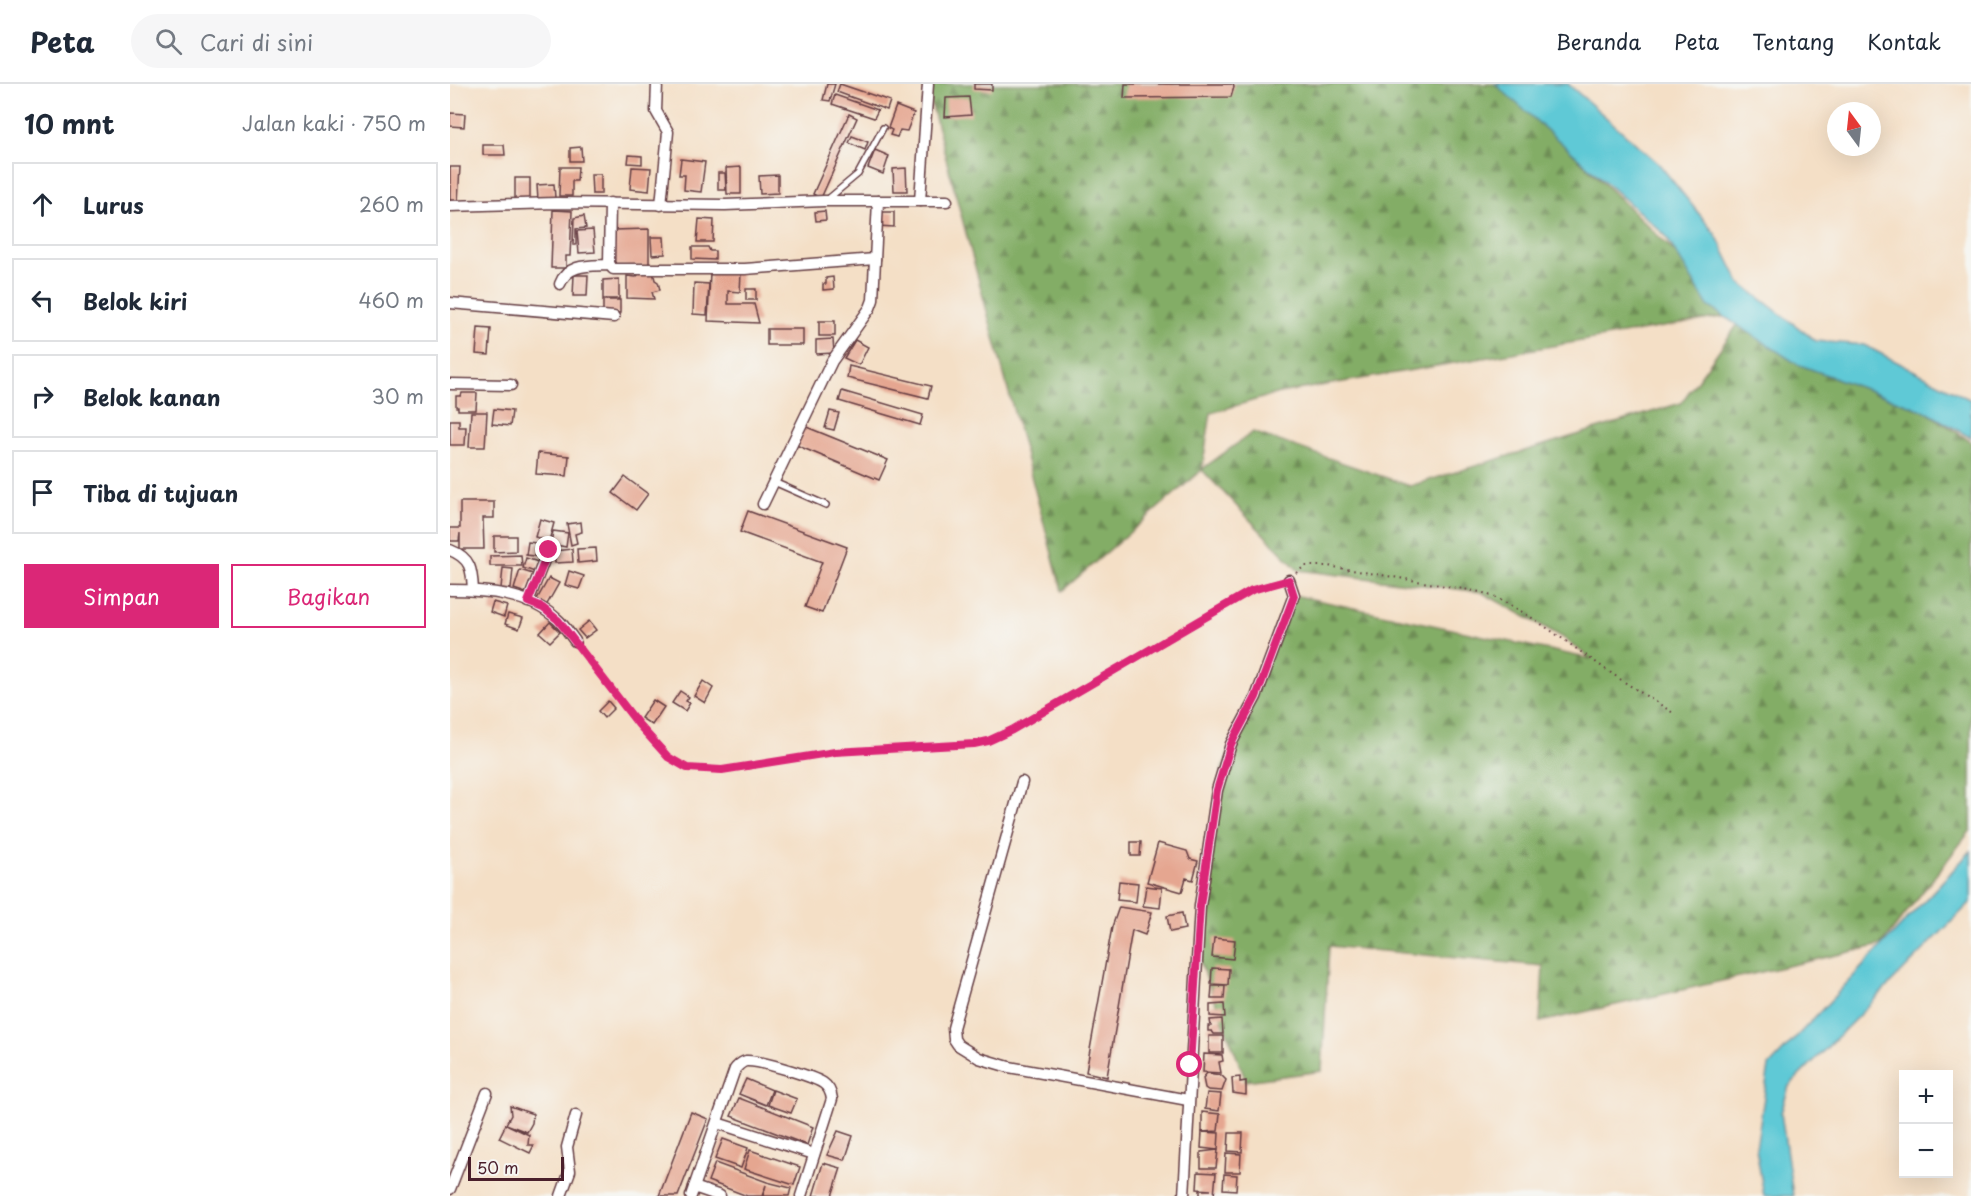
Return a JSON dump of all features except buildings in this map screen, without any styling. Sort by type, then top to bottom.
[{"type":"street","points":[[657,84],[656,111],[668,132],[662,205]]},
{"type":"street","points":[[920,201],[928,84]]},
{"type":"street","points":[[450,206],[610,203],[725,206],[824,201],[947,201]]},
{"type":"street","points":[[764,504],[829,367],[870,308],[873,300],[878,201]]},
{"type":"street","points":[[610,203],[610,265],[613,269],[745,268],[875,259]]},
{"type":"street","points":[[560,284],[563,277],[571,270],[610,265]]},
{"type":"street","points":[[450,303],[614,317]]},
{"type":"street","points":[[450,384],[511,385]]},
{"type":"street","points":[[450,550],[465,559],[472,569],[473,590]]},
{"type":"street","points":[[528,602],[549,550]]},
{"type":"street","points":[[1184,1196],[1200,906],[1217,790],[1231,744],[1256,697],[1294,596],[1289,580]]},
{"type":"street","points":[[450,590],[486,590],[543,608],[558,620],[575,641]]},
{"type":"street","points":[[1022,782],[953,1028],[954,1039],[958,1045],[979,1058],[1009,1067],[1188,1100]]},
{"type":"street","points":[[720,1196],[693,1191],[735,1069],[745,1061],[809,1077],[824,1083],[830,1090],[832,1099],[801,1196]]},
{"type":"street","points":[[450,1189],[487,1093]]},
{"type":"street","points":[[561,1196],[570,1171],[567,1147],[576,1115]]},
{"type":"street","points":[[717,1124],[814,1154]]},
{"type":"lane","points":[[824,201],[858,174],[883,128]]},
{"type":"lane","points":[[774,482],[826,505]]},
{"type":"path","points":[[575,641],[626,709],[668,757],[687,768],[722,770],[835,752],[988,741],[1012,730],[1252,590],[1289,580],[1301,567],[1328,566],[1480,592],[1500,599],[1562,637],[1675,714]]},
{"type":"green space","points":[[926,84],[1501,84],[1739,314],[1279,393],[1211,413],[1202,469],[1253,432],[1410,486],[1681,403],[1738,324],[1818,371],[1925,411],[1971,442],[1971,830],[1881,945],[1540,1022],[1543,966],[1329,946],[1322,1071],[1246,1081],[1197,954],[1222,769],[1294,595],[1591,659],[1562,637],[1481,592],[1298,570],[1202,470],[1062,591]]},
{"type":"water","points":[[1495,84],[1568,84],[1659,164],[1716,235],[1740,283],[1816,341],[1864,345],[1971,400],[1971,438],[1925,411],[1797,364],[1708,306],[1665,235]]},
{"type":"water","points":[[1971,851],[1971,902],[1789,1086],[1781,1113],[1793,1196],[1764,1196],[1756,1148],[1769,1066]]},
{"type":"route","points":[[549,550],[528,602],[543,608],[558,620],[626,709],[668,757],[687,768],[700,770],[722,770],[835,752],[974,744],[988,741],[1000,737],[1252,590],[1289,580],[1293,586],[1294,596],[1256,697],[1231,744],[1217,790],[1200,906],[1190,1065]]}]
